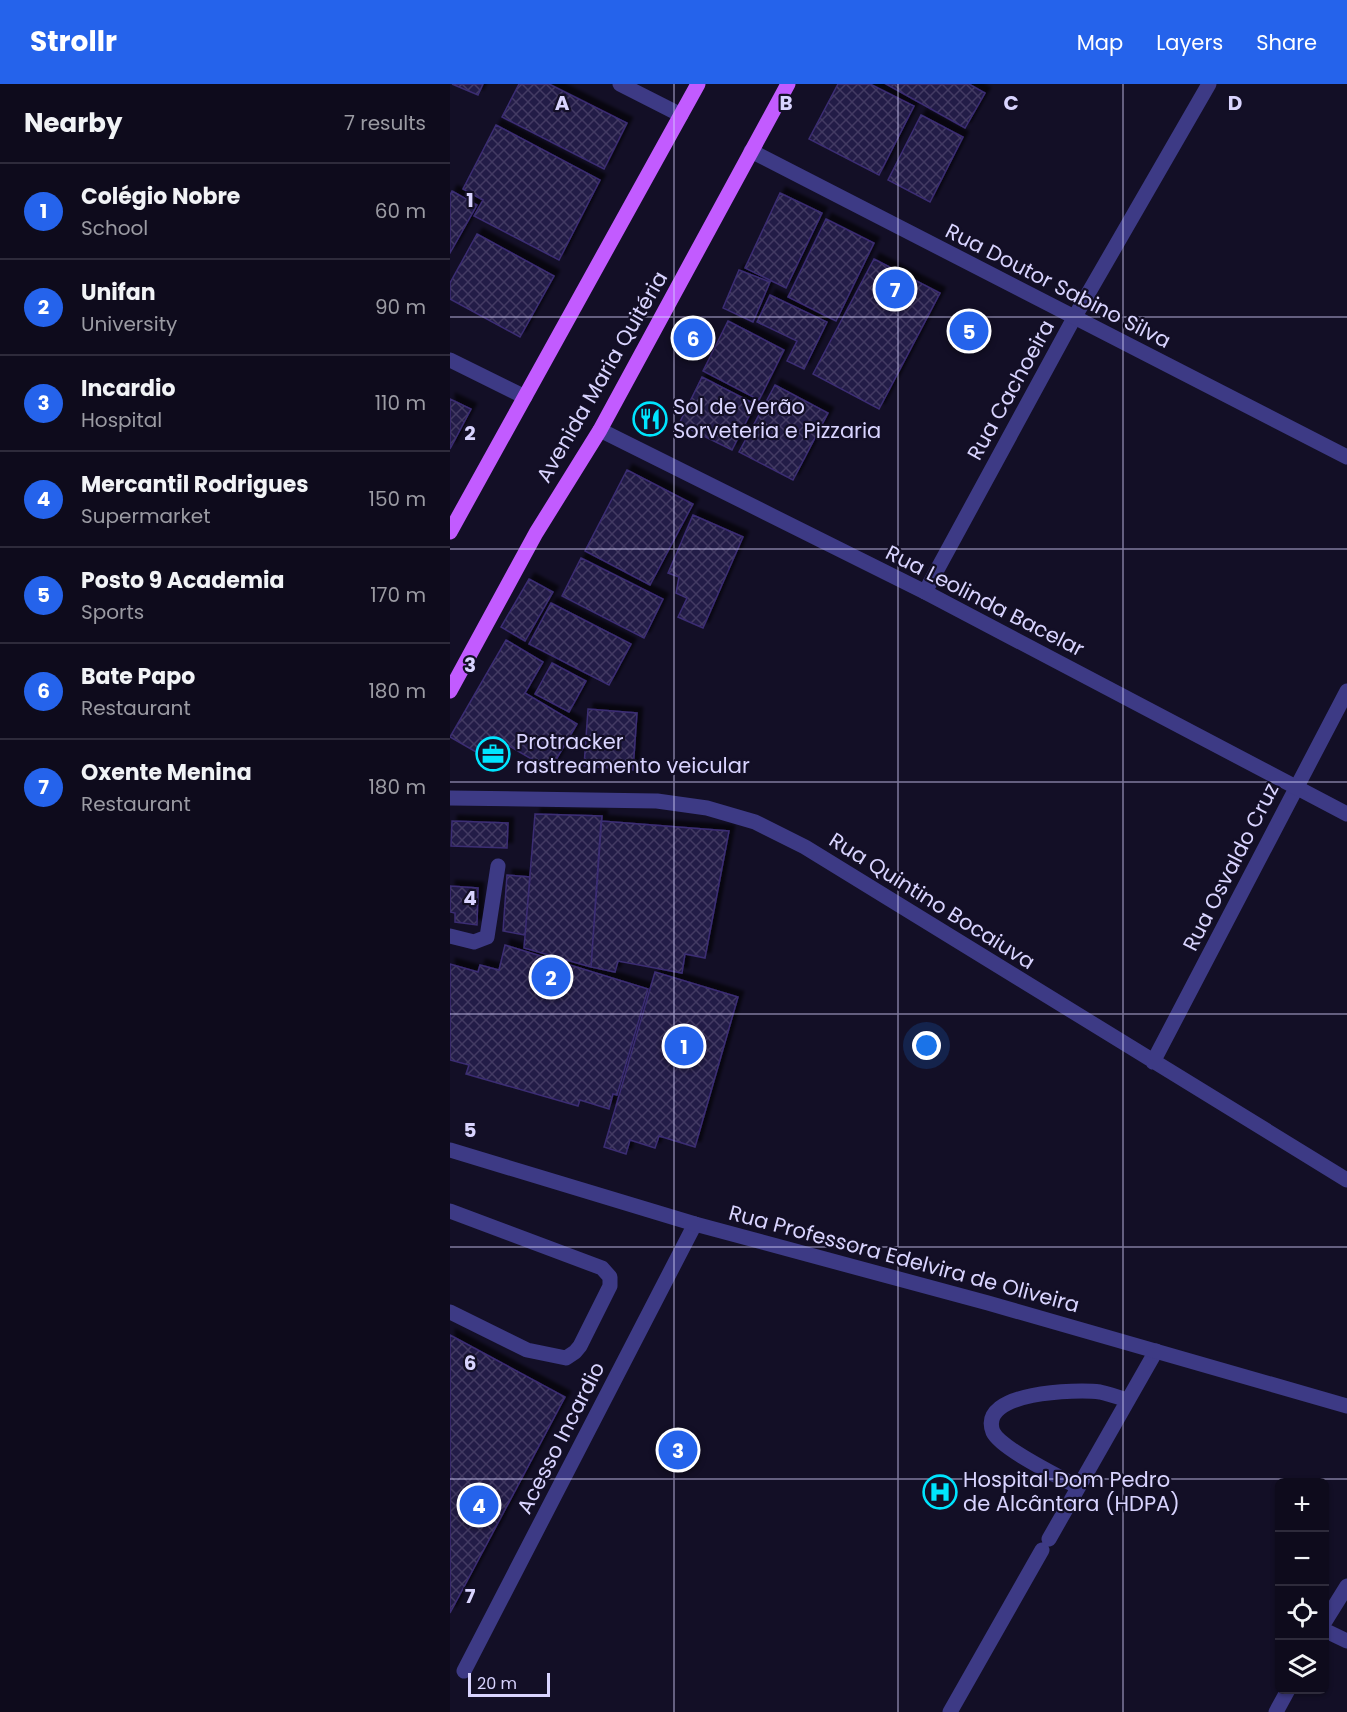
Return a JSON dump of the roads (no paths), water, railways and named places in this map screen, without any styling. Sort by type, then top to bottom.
[{"type":"main road","points":[[450,532],[698,84]]},
{"type":"main road","name":"Avenida Maria Quitéria","points":[[450,691],[536,533],[600,430],[788,84]]},
{"type":"street","points":[[620,84],[681,115]]},
{"type":"street","name":"Rua Cachoeira","points":[[925,592],[1074,318],[1209,84]]},
{"type":"street","name":"Rua Doutor Sabino Silva","points":[[751,151],[1347,457]]},
{"type":"street","points":[[450,360],[525,397]]},
{"type":"street","name":"Rua Leolinda Bacelar","points":[[600,430],[925,592],[1347,814]]},
{"type":"street","name":"Rua Osvaldo Cruz","points":[[1153,1062],[1347,691]]},
{"type":"street","name":"Rua Quintino Bocaiuva","points":[[450,798],[657,801],[707,808],[755,822],[805,847],[1347,1180]]},
{"type":"street","points":[[450,936],[474,942],[488,937],[498,866]]},
{"type":"street","name":"Rua Professora Edelvira de Oliveira","points":[[450,1150],[695,1224],[977,1300],[1347,1406]]},
{"type":"street","points":[[450,1211],[602,1268],[610,1277],[610,1286],[580,1346],[566,1358],[527,1350],[450,1312]]},
{"type":"street","name":"Acesso Incardio","points":[[464,1671],[695,1224]]},
{"type":"street","points":[[950,1712],[1156,1351]]},
{"type":"street","points":[[1078,1487],[1029,1460],[998,1439],[993,1431],[992,1421],[995,1412],[999,1407],[1017,1399],[1064,1393],[1100,1392],[1127,1400]]},
{"type":"street","points":[[1329,1615],[1347,1586]]},
{"type":"street","points":[[1329,1632],[1347,1641]]},
{"type":"street","points":[[1276,1712],[1285,1694]]},
{"type":"place","name":"Oxente Menina","points":[[895,289]]},
{"type":"place","name":"Posto 9 Academia","points":[[969,331]]},
{"type":"place","name":"Bate Papo","points":[[693,338]]},
{"type":"place","name":"Sol de Verão Sorveteria e Pizzaria","points":[[650,419]]},
{"type":"place","name":"Protracker rastreamento veicular","points":[[493,754]]},
{"type":"place","name":"Unifan","points":[[551,977]]},
{"type":"place","name":"Colégio Nobre","points":[[684,1046]]},
{"type":"place","name":"Incardio","points":[[678,1450]]},
{"type":"place","name":"Hospital Dom Pedro de Alcântara (HDPA)","points":[[940,1492]]},
{"type":"place","name":"Mercantil Rodrigues","points":[[479,1505]]}]
